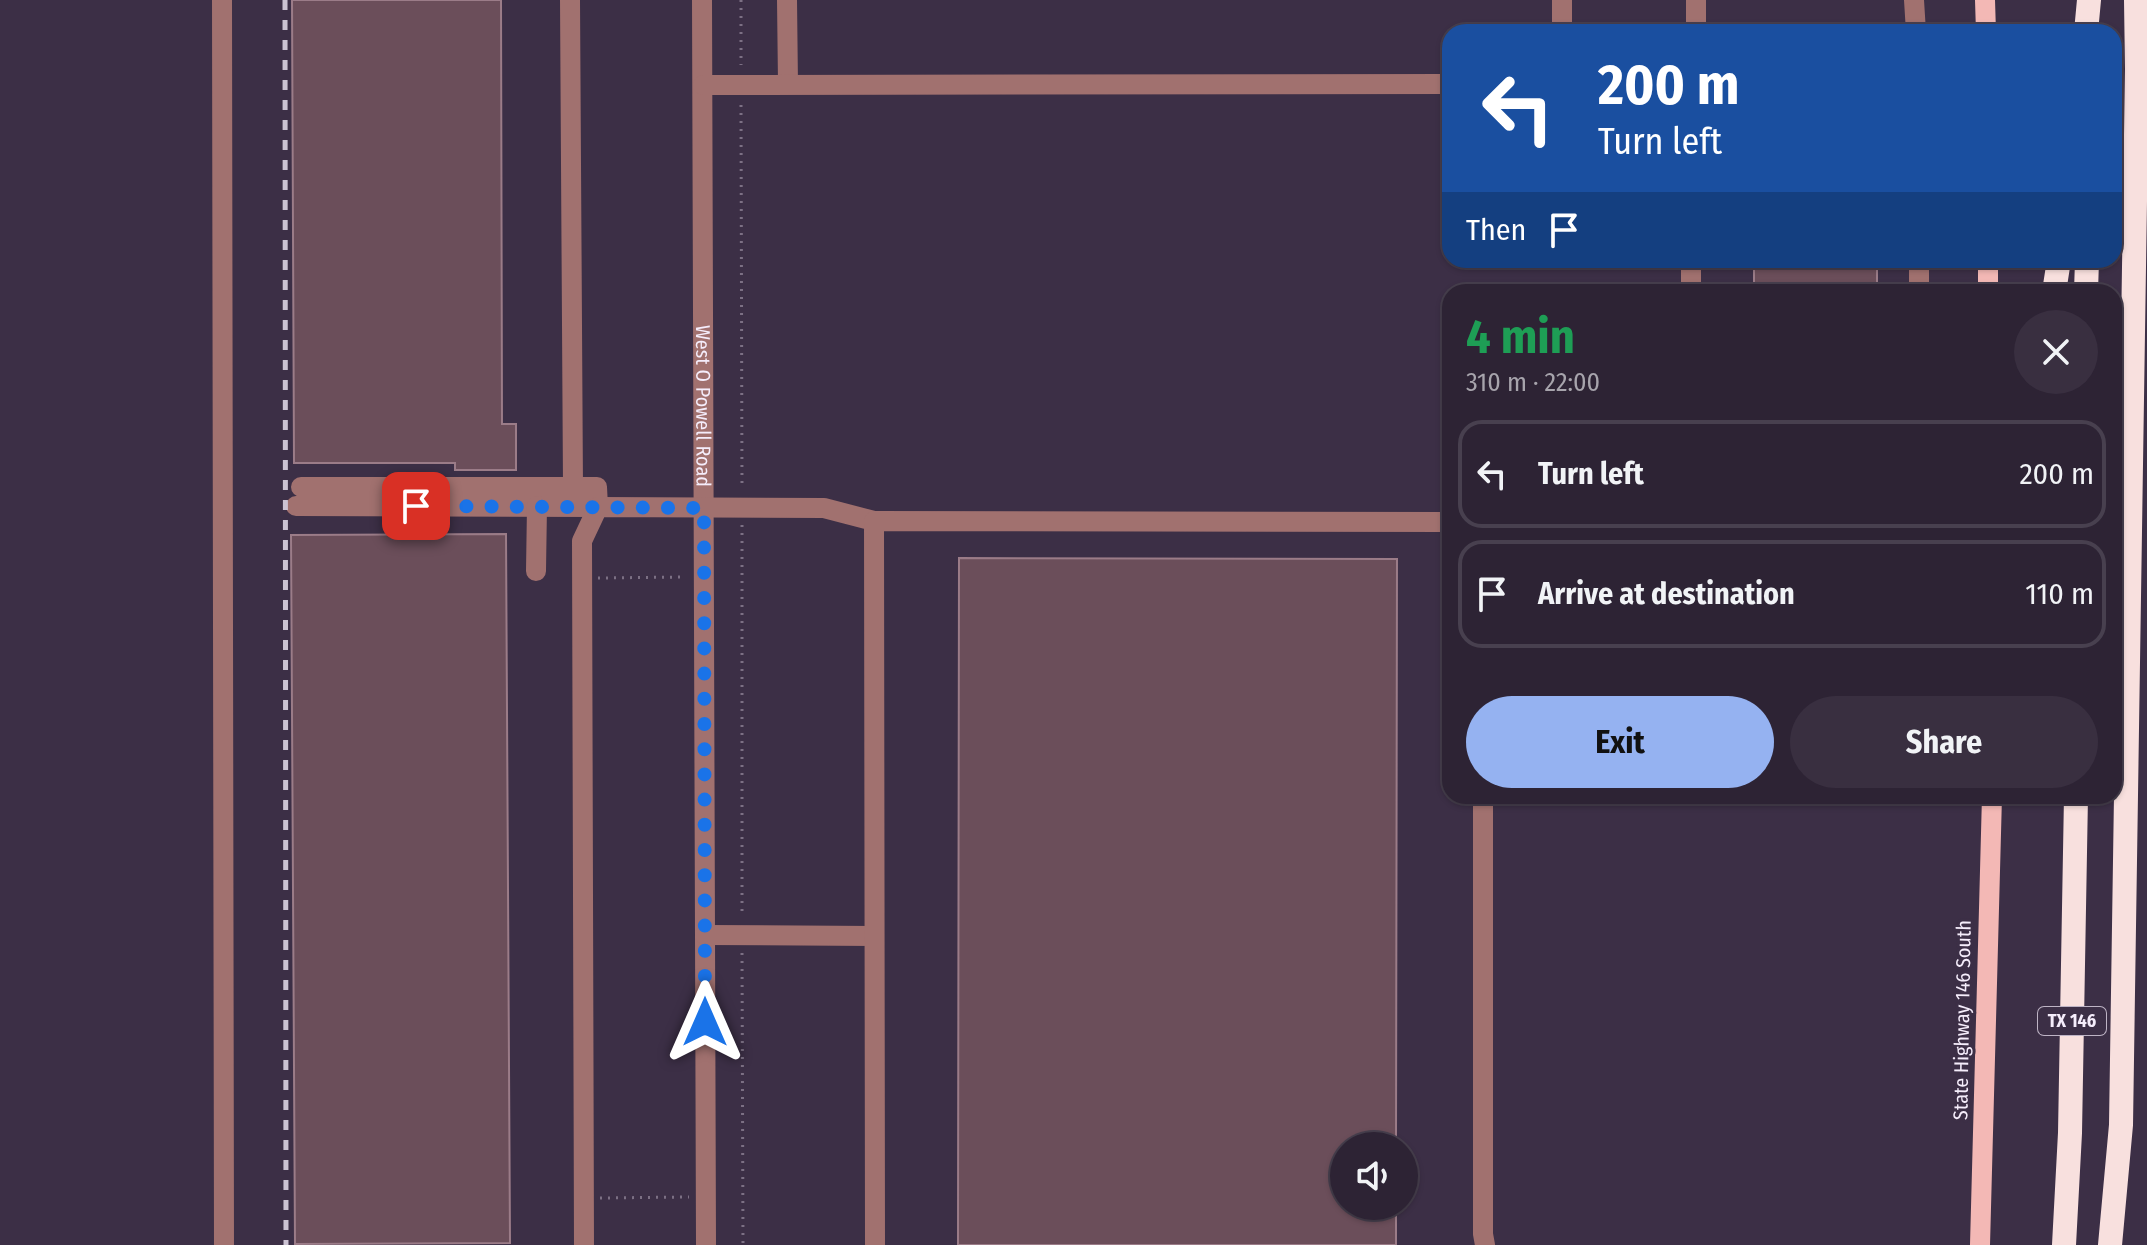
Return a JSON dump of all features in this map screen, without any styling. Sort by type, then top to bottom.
[{"type":"highway","points":[[2089,24],[2091,0]]},
{"type":"highway","name":"TX 146","points":[[2110,1245],[2121,1125],[2136,0]]},
{"type":"highway","points":[[2137,69],[2147,167]]},
{"type":"highway","name":"TX 146","points":[[2064,1245],[2070,1133],[2076,804]]},
{"type":"main road","points":[[1985,0],[1986,24]]},
{"type":"main road","name":"State Highway 146 South","points":[[1980,1245],[1992,804]]},
{"type":"street","points":[[222,0],[224,1245]]},
{"type":"street","points":[[570,0],[573,487]]},
{"type":"street","name":"West O Powell Road","points":[[702,0],[706,1245]]},
{"type":"street","points":[[787,0],[788,84]]},
{"type":"street","points":[[1562,0],[1562,24]]},
{"type":"street","points":[[1696,0],[1696,24]]},
{"type":"street","points":[[1914,0],[1916,24]]},
{"type":"street","points":[[703,85],[1442,84]]},
{"type":"street","points":[[584,1245],[582,541],[598,507],[597,487],[299,496],[537,506],[598,507],[704,508],[824,508],[874,521],[1442,522]]},
{"type":"street","points":[[536,571],[537,506]]},
{"type":"street","points":[[874,521],[875,1245]]},
{"type":"street","points":[[1483,804],[1485,1245]]},
{"type":"street","points":[[705,935],[874,936]]},
{"type":"path","points":[[741,0],[743,1245]]},
{"type":"path","points":[[582,578],[704,577]]},
{"type":"path","points":[[584,1198],[705,1196]]},
{"type":"building","points":[[292,0],[501,0],[502,424],[516,424],[516,470],[455,470],[455,463],[294,463]]},
{"type":"building","points":[[1754,268],[1877,268],[1877,284],[1754,284]]},
{"type":"building","points":[[506,534],[510,1243],[295,1244],[291,535]]},
{"type":"building","points":[[959,558],[1397,559],[1396,1132],[1330,1132],[1330,1220],[1396,1220],[1396,1245],[958,1245]]},
{"type":"railway","points":[[285,0],[286,1245]]},
{"type":"route","points":[[416,506],[704,508],[705,1022]]}]
